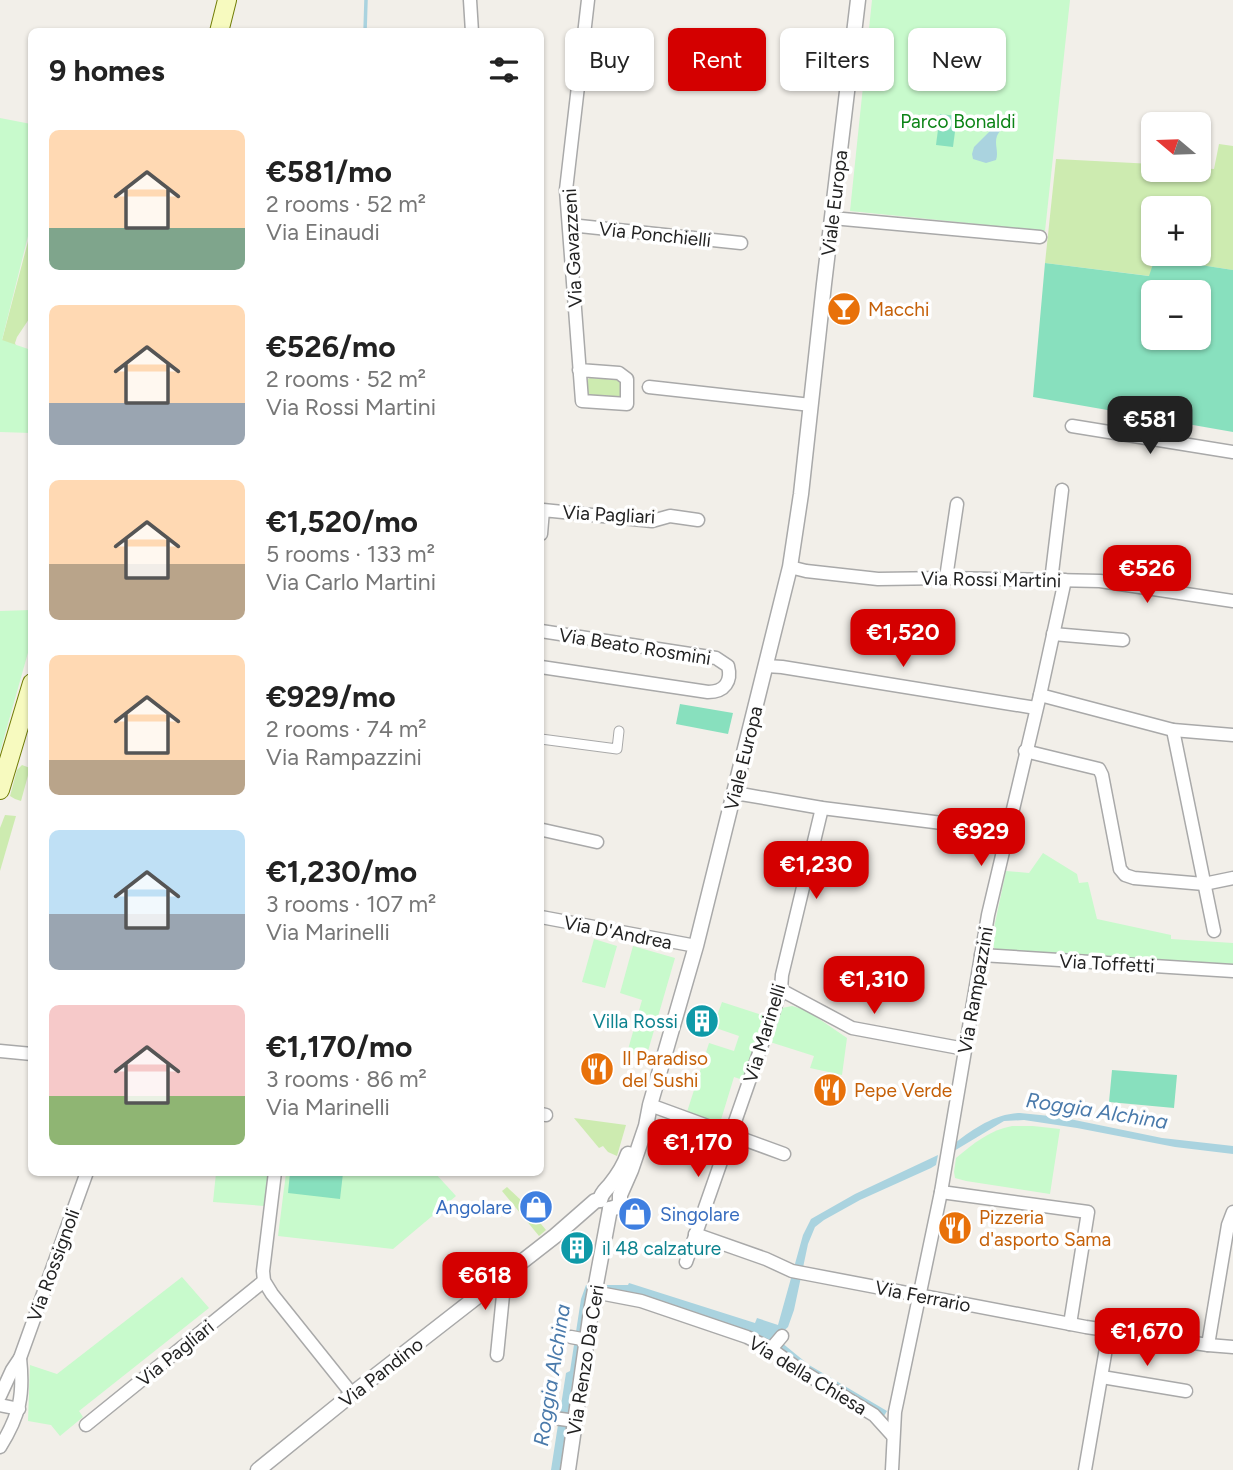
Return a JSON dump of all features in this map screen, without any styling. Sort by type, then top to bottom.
[{"type":"main road","points":[[220,28],[227,0]]},
{"type":"main road","points":[[0,790],[28,696]]},
{"type":"street","points":[[470,0],[472,28]]},
{"type":"street","name":"Via Gavazzeni","points":[[579,370],[566,190],[588,0]]},
{"type":"street","name":"Viale Europa","points":[[609,1198],[638,1124],[650,1105],[696,946],[790,567],[858,0]]},
{"type":"street","points":[[832,218],[1040,237]]},
{"type":"street","name":"Via Ponchielli","points":[[570,225],[741,243]]},
{"type":"street","points":[[649,387],[811,405]]},
{"type":"street","points":[[1072,426],[1233,452]]},
{"type":"street","name":"Via Rampazzini","points":[[892,1470],[895,1412],[941,1192],[988,915],[1053,634],[1062,489]]},
{"type":"street","points":[[946,578],[957,504]]},
{"type":"street","name":"Via Pagliari","points":[[544,510],[652,521],[670,516],[698,520]]},
{"type":"street","name":"Via Rossi Martini","points":[[790,567],[878,579],[1100,581],[1233,601]]},
{"type":"street","name":"Via Beato Rosmini","points":[[544,631],[716,658],[728,666],[729,679],[726,686],[720,690],[708,692],[544,667]]},
{"type":"street","points":[[1053,634],[1123,640]]},
{"type":"street","points":[[766,666],[1038,701],[1173,730],[1233,735]]},
{"type":"street","points":[[1173,730],[1214,931]]},
{"type":"street","points":[[544,739],[617,749],[620,731]]},
{"type":"street","points":[[1025,751],[1099,769],[1120,869],[1125,875],[1204,884],[1233,878]]},
{"type":"street","points":[[735,793],[822,808],[1006,831]]},
{"type":"street","name":"Via Marinelli","points":[[685,1262],[781,990],[782,975],[822,808]]},
{"type":"street","points":[[544,831],[597,842]]},
{"type":"street","name":"Via D'Andrea","points":[[544,918],[696,946]]},
{"type":"street","name":"Via Toffetti","points":[[981,956],[1233,971]]},
{"type":"street","points":[[781,990],[852,1028],[965,1049]]},
{"type":"street","points":[[0,1051],[28,1054]]},
{"type":"street","points":[[650,1105],[784,1154]]},
{"type":"street","name":"Via Rossignoli","points":[[0,1396],[20,1358],[86,1176]]},
{"type":"street","points":[[275,1176],[264,1281],[352,1394]]},
{"type":"street","points":[[941,1192],[1088,1212],[1070,1324]]},
{"type":"street","name":"Via Pandino","points":[[258,1470],[595,1201],[609,1198]]},
{"type":"street","name":"Via Renzo Da Ceri","points":[[568,1470],[594,1292],[603,1257],[609,1198]]},
{"type":"street","points":[[1208,1345],[1232,1214]]},
{"type":"street","name":"Via Ferrario","points":[[695,1234],[766,1259],[785,1269],[803,1273],[1109,1331],[1233,1347]]},
{"type":"street","points":[[497,1355],[505,1275]]},
{"type":"street","name":"Via Pagliari","points":[[86,1425],[264,1281]]},
{"type":"street","name":"Via della Chiesa","points":[[594,1292],[641,1301],[747,1337],[812,1370],[874,1415],[893,1436]]},
{"type":"street","points":[[1085,1470],[1109,1331]]},
{"type":"street","points":[[771,1349],[782,1336]]},
{"type":"street","points":[[571,1337],[587,1340]]},
{"type":"street","name":"Via Rossignoli","points":[[0,1447],[19,1409],[23,1384],[20,1358]]},
{"type":"street","points":[[1102,1377],[1186,1391]]},
{"type":"street","points":[[0,1405],[19,1409]]},
{"type":"street","points":[[554,1418],[575,1422]]},
{"type":"green space","name":"Parco Bonaldi","points":[[872,0],[1070,0],[1045,231],[850,211],[863,91],[894,91],[894,28],[869,28]]},
{"type":"green space","points":[[940,114],[957,116],[953,147],[936,145]]},
{"type":"green space","points":[[0,118],[28,123],[28,236],[2,340],[28,349],[28,433],[0,432]]},
{"type":"green space","points":[[1219,144],[1233,146],[1233,270],[1207,266],[1211,266],[1211,196],[1141,196],[1141,266],[1153,266],[1150,276],[1045,263],[1056,159],[1141,163],[1141,182],[1211,182],[1211,169],[1214,169]]},
{"type":"green space","points":[[28,241],[28,320],[17,337],[17,349],[0,348]]},
{"type":"green space","points":[[1045,263],[1149,276],[1152,266],[1207,266],[1233,270],[1233,432],[1033,397]]},
{"type":"green space","points":[[590,378],[621,380],[622,397],[588,395]]},
{"type":"green space","points":[[28,610],[28,653],[0,752],[0,611]]},
{"type":"green space","points":[[680,704],[733,713],[728,734],[676,724]]},
{"type":"green space","points":[[22,765],[28,767],[21,801],[10,796],[17,770]]},
{"type":"green space","points":[[5,815],[16,816],[0,871],[0,828]]},
{"type":"green space","points":[[1043,853],[1077,874],[1079,883],[1088,882],[1097,919],[1171,935],[1171,939],[1233,943],[1233,965],[995,949],[991,942],[1006,871],[1029,873]]},
{"type":"green space","points":[[594,939],[617,946],[605,988],[582,982]]},
{"type":"green space","points":[[633,946],[675,958],[646,1058],[627,1053],[642,1000],[620,993]]},
{"type":"green space","points":[[722,1002],[762,1015],[763,1020],[743,1080],[734,1077],[720,1123],[687,1112],[709,1043],[734,1051],[739,1036],[713,1027]]},
{"type":"green space","points":[[792,1006],[806,1010],[847,1038],[842,1075],[810,1068],[814,1056],[770,1042],[778,1014],[782,1008]]},
{"type":"green space","points":[[1112,1070],[1177,1075],[1174,1108],[1109,1102]]},
{"type":"green space","points":[[574,1118],[626,1125],[617,1156],[603,1146],[599,1148]]},
{"type":"green space","points":[[1012,1126],[1060,1129],[1050,1194],[955,1178],[956,1158],[989,1134]]},
{"type":"green space","points":[[216,1176],[268,1176],[264,1206],[213,1202]]},
{"type":"green space","points":[[286,1176],[438,1176],[456,1196],[393,1249],[278,1236]]},
{"type":"green space","points":[[290,1176],[343,1176],[340,1199],[288,1193]]},
{"type":"green space","points":[[507,1187],[546,1230],[539,1236],[502,1191]]},
{"type":"green space","points":[[182,1277],[209,1308],[79,1411],[83,1417],[60,1436],[51,1425],[28,1421],[30,1365],[57,1374]]},
{"type":"water","points":[[1004,118],[1008,123],[997,136],[996,160],[986,163],[973,159],[974,147],[997,121]]},
{"type":"water","name":"Roggia Alchina","points":[[1020,1113],[1060,1117],[1162,1138],[1233,1146],[1233,1154],[1175,1147],[1024,1120],[1004,1121],[954,1151],[955,1143],[978,1127],[1002,1116]]},
{"type":"water","points":[[938,1155],[936,1165],[931,1168],[860,1200],[815,1227],[808,1244],[794,1310],[788,1327],[776,1338],[809,1365],[887,1411],[884,1416],[789,1356],[606,1291],[606,1285],[629,1283],[755,1323],[757,1318],[778,1325],[803,1235],[811,1219],[855,1194]]},
{"type":"water","points":[[586,1285],[590,1286],[578,1368],[574,1371],[560,1470],[551,1470],[566,1373],[570,1371],[581,1299]]},
{"type":"waterway","points":[[365,28],[366,0]]},
{"type":"place","name":"Macchi","points":[[844,309]]},
{"type":"place","name":"Villa Rossi","points":[[702,1021]]},
{"type":"place","name":"Il Paradiso del Sushi","points":[[597,1069]]},
{"type":"place","name":"Pepe Verde","points":[[830,1090]]},
{"type":"place","name":"Angolare","points":[[536,1207]]},
{"type":"place","name":"Singolare","points":[[635,1214]]},
{"type":"place","name":"Pizzeria d'asporto Sama","points":[[955,1228]]},
{"type":"place","name":"il 48 calzature","points":[[577,1248]]}]
